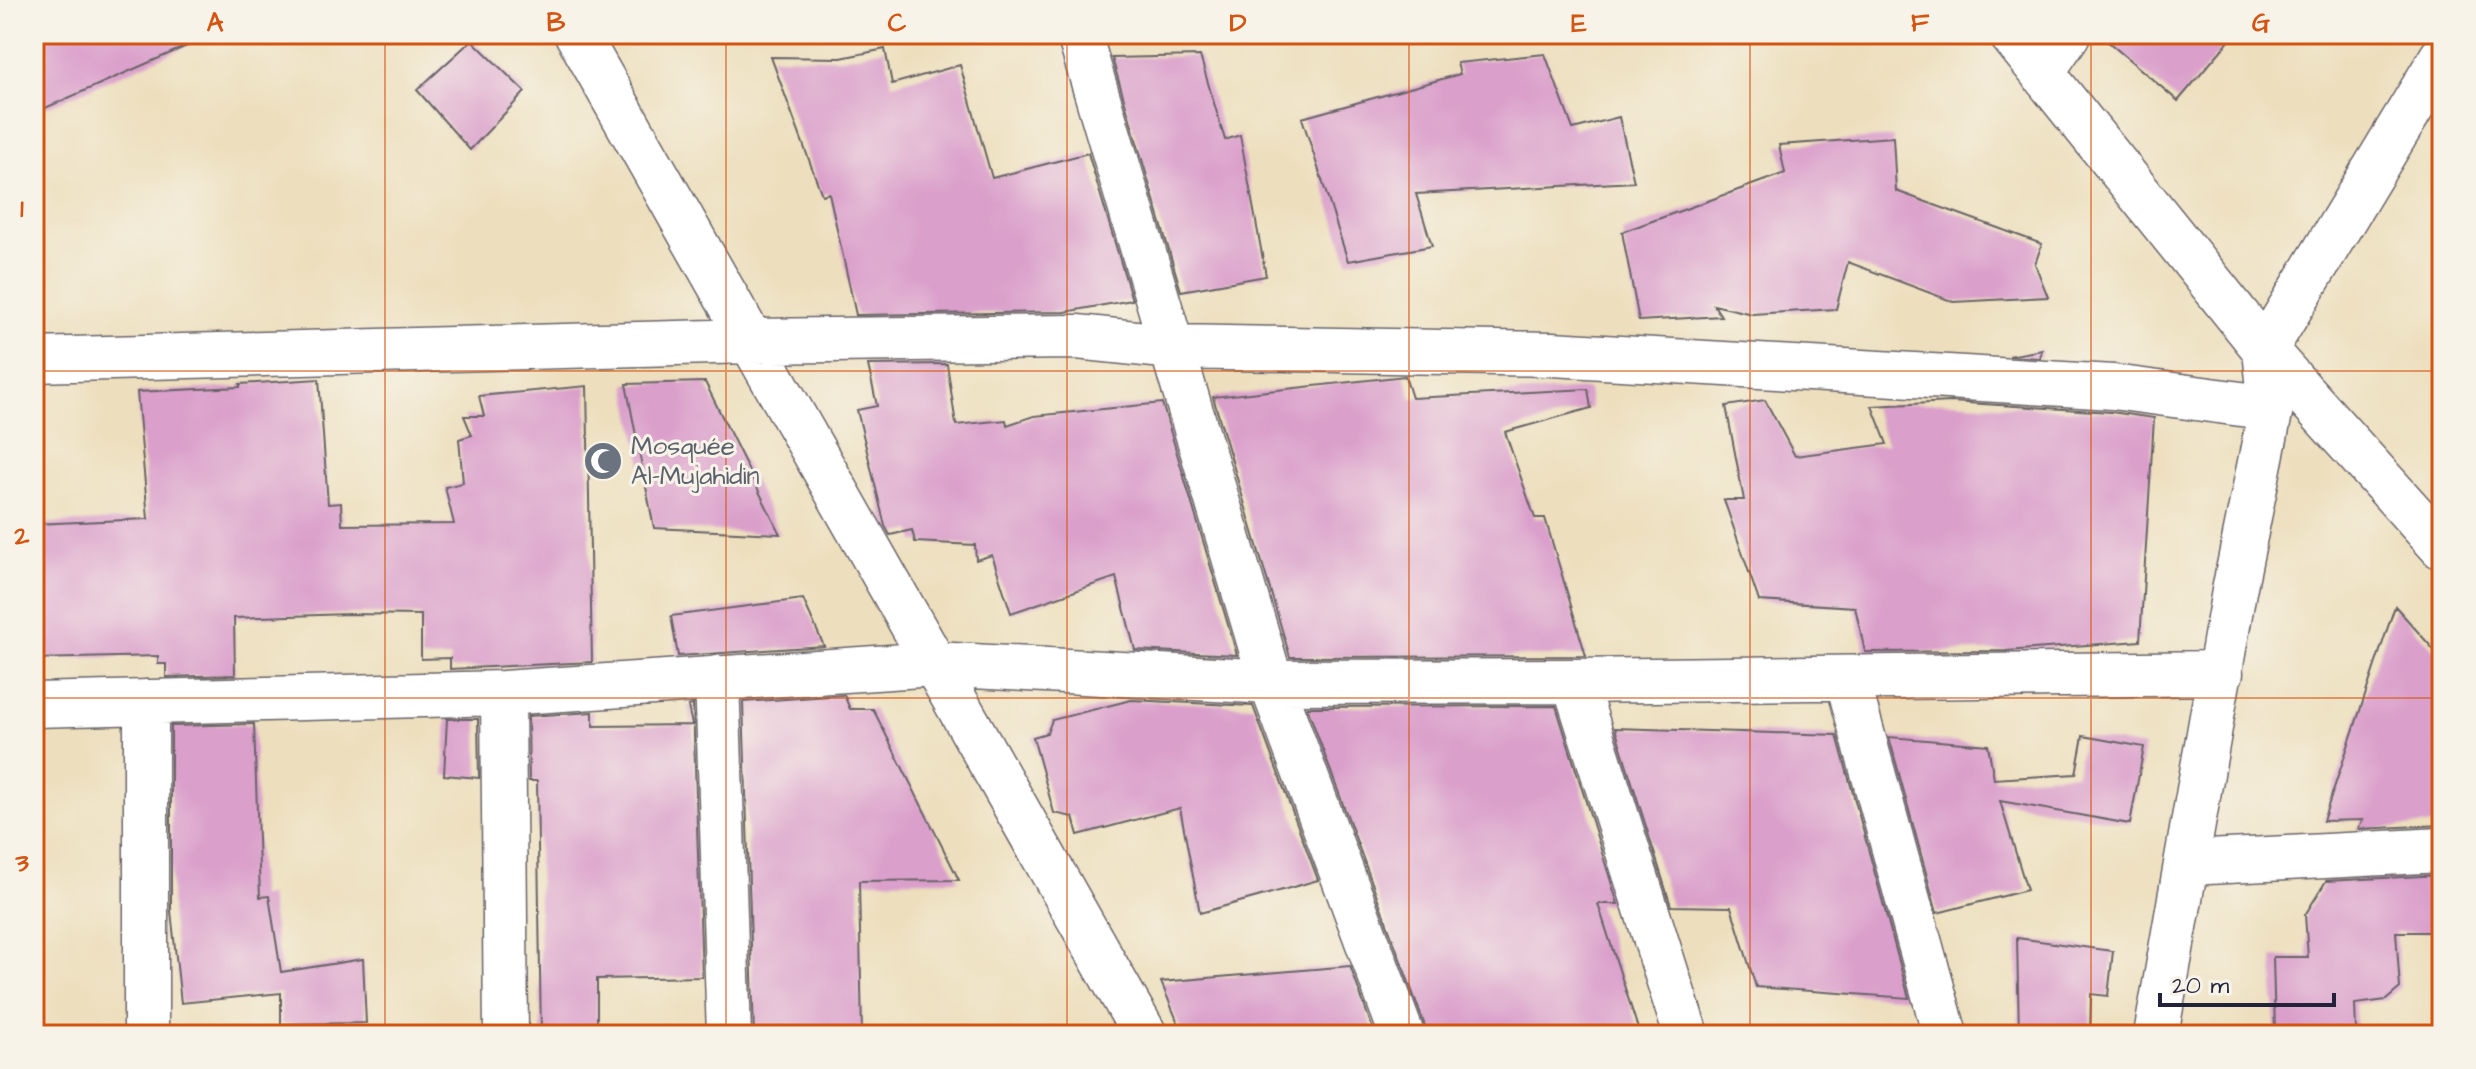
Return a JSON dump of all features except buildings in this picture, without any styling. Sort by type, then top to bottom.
[{"type":"street","points":[[577,34],[1145,1035]]},
{"type":"street","points":[[1079,34],[1271,682],[1402,1035]]},
{"type":"street","points":[[2011,34],[2265,350],[2442,547]]},
{"type":"street","points":[[2042,72],[2068,34]]},
{"type":"street","points":[[2156,1035],[2271,408],[2265,350],[2442,57]]},
{"type":"street","points":[[34,360],[751,341],[1077,337],[1174,347],[1552,354],[2113,387],[2271,408]]},
{"type":"street","points":[[34,705],[503,693],[935,664],[1271,682],[2221,673]]},
{"type":"street","points":[[717,678],[729,1035]]},
{"type":"street","points":[[1847,678],[1945,1035]]},
{"type":"street","points":[[1574,681],[1686,1035]]},
{"type":"street","points":[[503,693],[506,1035]]},
{"type":"street","points":[[146,702],[146,1035]]},
{"type":"street","points":[[2188,863],[2442,850]]},
{"type":"place","name":"Mosquée Al-Mujahidin","points":[[603,461]]}]
